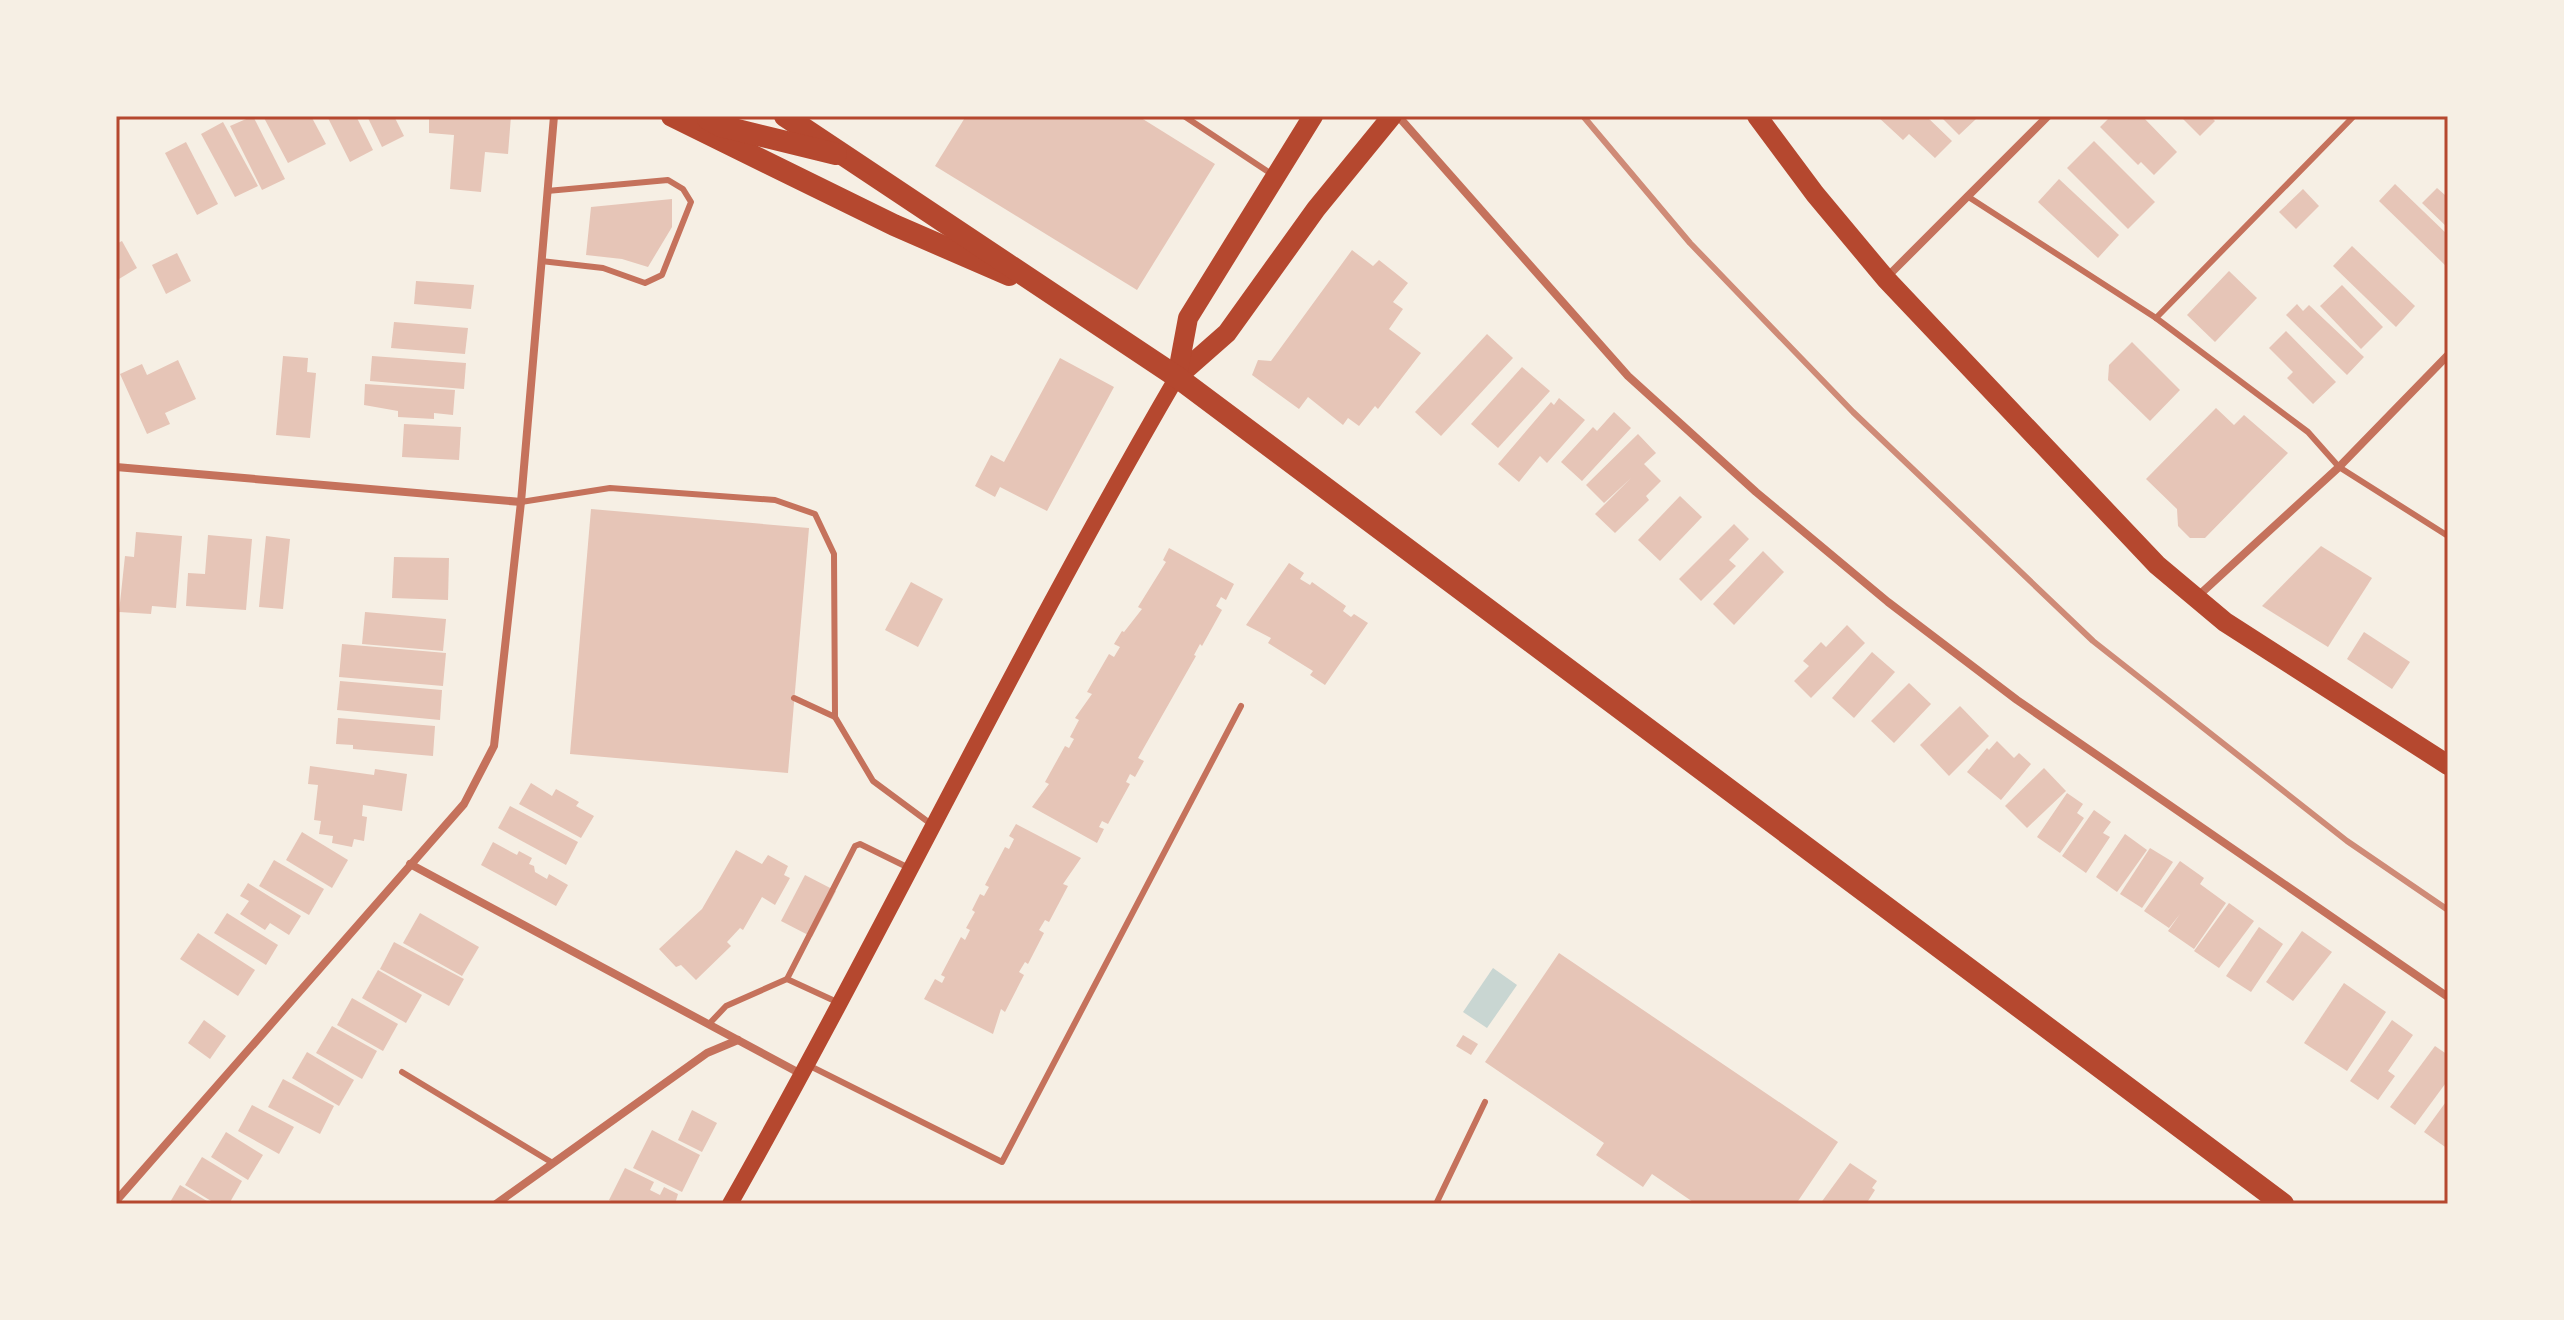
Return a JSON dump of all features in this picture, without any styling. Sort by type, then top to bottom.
[{"type":"highway","points":[[672,116],[894,225],[1065,300]]},
{"type":"highway","points":[[702,116],[721,126],[849,157]]},
{"type":"highway","points":[[785,116],[1177,377],[2283,1204]]},
{"type":"main road","points":[[730,1204],[806,1070],[931,824],[1177,377],[1188,318],[1313,116]]},
{"type":"main road","points":[[1177,377],[1227,333],[1316,209],[1392,116]]},
{"type":"main road","points":[[1757,116],[1815,194],[1886,279],[2157,565],[2225,622],[2448,765]]},
{"type":"street","points":[[116,1201],[464,804],[494,746],[521,502],[554,116]]},
{"type":"street","points":[[1398,116],[1628,376],[1756,492],[1888,602],[2017,700],[2448,997]]},
{"type":"street","points":[[1886,279],[2048,116]]},
{"type":"street","points":[[2196,599],[2339,467],[2448,355]]},
{"type":"street","points":[[116,467],[521,502]]},
{"type":"street","points":[[410,864],[738,1040],[806,1070]]},
{"type":"street","points":[[496,1204],[551,1162],[661,1089],[707,1053],[738,1040]]},
{"type":"lane","points":[[1184,116],[1276,177]]},
{"type":"lane","points":[[2156,318],[2354,116]]},
{"type":"lane","points":[[541,261],[603,268],[645,283],[662,275],[691,202],[683,189],[668,180],[547,191]]},
{"type":"lane","points":[[1967,196],[2156,318],[2308,432],[2339,467],[2448,536]]},
{"type":"lane","points":[[521,502],[610,488],[775,500],[815,514],[834,554],[835,717],[873,781],[931,824]]},
{"type":"lane","points":[[794,698],[835,717]]},
{"type":"lane","points":[[806,1070],[1002,1162],[1241,706]]},
{"type":"lane","points":[[709,1024],[726,1006],[787,979],[855,846],[860,844],[909,868]]},
{"type":"lane","points":[[787,979],[840,1004]]},
{"type":"lane","points":[[402,1072],[551,1162]]},
{"type":"lane","points":[[1436,1204],[1485,1102]]},
{"type":"shaded area","points":[[1493,968],[1517,985],[1487,1028],[1463,1012]]},
{"type":"building","points":[[253,116],[285,179],[262,190],[230,126]]},
{"type":"building","points":[[263,116],[311,116],[326,144],[288,163]]},
{"type":"building","points":[[327,116],[356,116],[373,150],[350,162]]},
{"type":"building","points":[[367,116],[394,116],[404,136],[382,147]]},
{"type":"building","points":[[422,116],[511,116],[508,154],[485,152],[481,192],[450,189],[454,135],[429,133],[429,119]]},
{"type":"building","points":[[966,116],[1138,116],[1215,164],[1137,290],[935,166]]},
{"type":"building","points":[[1877,116],[1926,116],[1952,141],[1935,158],[1909,134],[1903,140]]},
{"type":"building","points":[[1940,116],[1973,116],[1976,119],[1959,135]]},
{"type":"building","points":[[2111,116],[2142,116],[2177,152],[2154,175],[2141,162],[2138,165],[2100,127]]},
{"type":"building","points":[[2180,116],[2210,116],[2215,121],[2200,136]]},
{"type":"building","points":[[223,122],[258,186],[235,197],[201,134]]},
{"type":"building","points":[[2094,141],[2155,202],[2128,229],[2067,168]]},
{"type":"building","points":[[186,142],[218,204],[197,215],[165,153]]},
{"type":"building","points":[[2059,179],[2119,235],[2098,258],[2038,202]]},
{"type":"building","points":[[2395,184],[2448,235],[2448,268],[2379,201]]},
{"type":"building","points":[[2437,188],[2445,195],[2448,192],[2448,228],[2422,203]]},
{"type":"building","points":[[2303,189],[2319,206],[2296,229],[2279,212]]},
{"type":"building","points":[[672,199],[672,227],[648,267],[622,259],[586,255],[591,207]]},
{"type":"building","points":[[122,241],[137,268],[119,279],[116,273],[116,244]]},
{"type":"building","points":[[2352,246],[2415,306],[2396,327],[2333,266]]},
{"type":"building","points":[[1352,250],[1373,266],[1379,260],[1408,283],[1393,302],[1403,309],[1389,329],[1421,353],[1378,409],[1375,406],[1359,426],[1348,418],[1343,425],[1308,397],[1299,409],[1252,375],[1258,360],[1271,361]]},
{"type":"building","points":[[177,253],[191,281],[166,294],[152,265]]},
{"type":"building","points":[[2229,271],[2257,298],[2215,342],[2187,315]]},
{"type":"building","points":[[416,281],[474,285],[471,309],[414,304]]},
{"type":"building","points":[[2342,285],[2383,327],[2361,349],[2320,306]]},
{"type":"building","points":[[2297,304],[2303,311],[2309,305],[2364,357],[2347,375],[2286,315]]},
{"type":"building","points":[[394,322],[468,328],[465,354],[391,348]]},
{"type":"building","points":[[2286,331],[2336,382],[2313,404],[2287,378],[2293,372],[2269,348]]},
{"type":"building","points":[[1487,334],[1513,358],[1441,436],[1415,412]]},
{"type":"building","points":[[2132,342],[2180,390],[2150,421],[2108,380],[2109,365]]},
{"type":"building","points":[[283,356],[308,358],[307,372],[316,373],[310,438],[276,435]]},
{"type":"building","points":[[372,356],[466,363],[464,389],[370,381]]},
{"type":"building","points":[[1060,358],[1114,387],[1047,511],[1000,487],[995,497],[975,486],[991,455],[1004,462]]},
{"type":"building","points":[[178,360],[196,399],[165,413],[170,424],[147,434],[120,374],[142,364],[147,375]]},
{"type":"building","points":[[1522,367],[1550,391],[1498,448],[1471,424]]},
{"type":"building","points":[[365,384],[455,390],[453,415],[434,413],[434,419],[398,417],[398,411],[364,405]]},
{"type":"building","points":[[1559,398],[1585,420],[1547,463],[1540,456],[1519,482],[1498,464],[1551,402],[1554,405]]},
{"type":"building","points":[[2216,408],[2234,425],[2244,415],[2288,453],[2205,538],[2190,538],[2178,526],[2177,509],[2146,479]]},
{"type":"building","points":[[1614,412],[1631,428],[1582,481],[1561,462],[1593,427],[1597,431]]},
{"type":"building","points":[[404,424],[461,427],[459,460],[402,457]]},
{"type":"building","points":[[1638,434],[1656,453],[1644,464],[1661,481],[1646,496],[1649,500],[1615,533],[1595,514],[1631,478],[1604,503],[1586,485]]},
{"type":"building","points":[[1680,496],[1702,517],[1660,561],[1638,540]]},
{"type":"building","points":[[591,509],[809,528],[788,773],[570,754]]},
{"type":"building","points":[[1734,524],[1749,539],[1729,560],[1736,566],[1701,601],[1679,579]]},
{"type":"building","points":[[136,532],[182,536],[176,608],[152,606],[151,614],[119,612],[125,556],[134,557]]},
{"type":"building","points":[[208,535],[252,539],[246,610],[186,606],[188,573],[205,574]]},
{"type":"building","points":[[266,536],[290,539],[283,609],[259,607]]},
{"type":"building","points":[[2321,546],[2372,578],[2328,647],[2262,606]]},
{"type":"building","points":[[1169,548],[1234,584],[1226,600],[1221,597],[1216,606],[1222,610],[1138,758],[1144,761],[1135,777],[1130,774],[1126,782],[1130,784],[1108,824],[1102,821],[1099,827],[1104,829],[1097,843],[1032,807],[1049,784],[1045,782],[1065,746],[1069,748],[1074,739],[1070,737],[1079,720],[1075,718],[1092,694],[1087,692],[1109,654],[1114,657],[1120,647],[1114,644],[1122,631],[1142,609],[1138,607],[1166,562],[1163,560]]},
{"type":"building","points":[[1763,551],[1784,572],[1734,625],[1713,604]]},
{"type":"building","points":[[394,557],[449,558],[448,600],[392,598]]},
{"type":"building","points":[[1289,563],[1304,573],[1300,579],[1310,585],[1312,582],[1346,606],[1343,611],[1351,617],[1354,614],[1368,623],[1325,685],[1310,675],[1313,671],[1268,643],[1271,638],[1246,625]]},
{"type":"building","points":[[911,582],[943,599],[918,647],[885,630]]},
{"type":"building","points":[[365,612],[446,619],[443,651],[362,644]]},
{"type":"building","points":[[1847,625],[1865,643],[1811,698],[1794,681],[1809,666],[1803,661],[1821,642],[1826,647]]},
{"type":"building","points":[[2364,632],[2410,662],[2392,689],[2347,659]]},
{"type":"building","points":[[342,644],[446,653],[443,686],[339,677]]},
{"type":"building","points":[[1872,652],[1895,672],[1854,718],[1832,698]]},
{"type":"building","points":[[340,681],[442,690],[440,720],[337,710]]},
{"type":"building","points":[[1909,683],[1931,704],[1894,743],[1871,721]]},
{"type":"building","points":[[1960,706],[1989,736],[1949,776],[1920,745]]},
{"type":"building","points":[[338,718],[435,726],[433,756],[353,749],[353,745],[336,744]]},
{"type":"building","points":[[1997,741],[2014,758],[2019,753],[2031,764],[2001,800],[1967,772]]},
{"type":"building","points":[[310,766],[374,775],[375,769],[407,774],[402,811],[363,805],[362,816],[367,817],[364,841],[354,839],[352,847],[332,843],[333,836],[319,834],[321,821],[314,820],[318,785],[308,784]]},
{"type":"building","points":[[2044,768],[2066,791],[2027,828],[2005,806]]},
{"type":"building","points":[[531,783],[552,796],[556,789],[579,802],[576,806],[594,816],[581,838],[519,804]]},
{"type":"building","points":[[2067,793],[2083,804],[2077,813],[2084,818],[2060,853],[2037,837]]},
{"type":"building","points":[[510,806],[578,842],[566,865],[498,828]]},
{"type":"building","points":[[2094,810],[2111,822],[2103,833],[2110,837],[2086,873],[2062,856]]},
{"type":"building","points":[[1016,824],[1081,858],[1063,884],[1068,886],[1049,922],[1045,920],[1039,930],[1044,933],[1028,964],[1025,962],[1019,972],[1024,975],[1005,1012],[1001,1009],[993,1034],[924,999],[935,979],[942,983],[945,977],[941,975],[961,937],[965,940],[970,930],[966,928],[975,912],[972,910],[980,894],[984,896],[989,887],[985,885],[1005,847],[1009,849],[1014,839],[1009,836]]},
{"type":"building","points":[[302,832],[348,860],[332,888],[286,860]]},
{"type":"building","points":[[2125,834],[2147,850],[2117,892],[2096,877]]},
{"type":"building","points":[[493,842],[517,855],[519,851],[532,858],[529,864],[534,866],[535,872],[547,879],[549,874],[568,885],[556,906],[481,865]]},
{"type":"building","points":[[2150,848],[2173,862],[2142,908],[2120,894]]},
{"type":"building","points":[[736,850],[762,864],[768,855],[788,866],[784,875],[790,878],[775,905],[762,897],[743,930],[740,928],[727,942],[731,946],[696,980],[681,965],[676,967],[659,949],[702,909]]},
{"type":"building","points":[[274,860],[324,889],[309,915],[259,886]]},
{"type":"building","points":[[2180,861],[2204,878],[2200,884],[2226,903],[2194,949],[2168,931],[2180,914],[2169,928],[2144,911]]},
{"type":"building","points":[[805,875],[836,891],[812,937],[781,921]]},
{"type":"building","points":[[248,883],[301,916],[289,935],[270,923],[265,930],[240,914],[249,901],[240,896]]},
{"type":"building","points":[[2229,903],[2254,921],[2219,968],[2194,951]]},
{"type":"building","points":[[227,913],[278,945],[266,965],[214,933]]},
{"type":"building","points":[[420,913],[479,947],[462,976],[403,943]]},
{"type":"building","points":[[2259,927],[2283,944],[2251,992],[2226,976]]},
{"type":"building","points":[[2302,931],[2332,952],[2293,1001],[2266,982]]},
{"type":"building","points":[[198,933],[255,970],[238,996],[180,959]]},
{"type":"building","points":[[394,942],[464,979],[449,1006],[380,969]]},
{"type":"building","points":[[1559,953],[1838,1142],[1796,1204],[1696,1204],[1652,1174],[1643,1187],[1596,1155],[1604,1143],[1485,1062]]},
{"type":"building","points":[[378,970],[422,995],[406,1023],[362,998]]},
{"type":"building","points":[[2344,983],[2386,1012],[2347,1071],[2304,1043]]},
{"type":"building","points":[[352,998],[398,1024],[383,1051],[337,1025]]},
{"type":"building","points":[[204,1020],[226,1036],[210,1059],[188,1043]]},
{"type":"building","points":[[2392,1020],[2413,1035],[2388,1071],[2395,1076],[2378,1100],[2350,1081]]},
{"type":"building","points":[[332,1026],[377,1051],[362,1079],[316,1053]]},
{"type":"building","points":[[1463,1035],[1478,1044],[1471,1055],[1456,1046]]},
{"type":"building","points":[[2435,1046],[2448,1055],[2448,1080],[2415,1125],[2390,1107]]},
{"type":"building","points":[[307,1052],[354,1080],[339,1106],[292,1078]]},
{"type":"building","points":[[283,1079],[334,1106],[320,1134],[268,1107]]},
{"type":"building","points":[[2448,1099],[2448,1149],[2424,1132]]},
{"type":"building","points":[[252,1105],[294,1127],[279,1154],[238,1131]]},
{"type":"building","points":[[692,1110],[717,1123],[702,1152],[678,1140]]},
{"type":"building","points":[[652,1130],[700,1155],[682,1192],[633,1168]]},
{"type":"building","points":[[226,1132],[263,1155],[248,1180],[211,1157]]},
{"type":"building","points":[[202,1157],[242,1181],[229,1204],[216,1204],[185,1185]]},
{"type":"building","points":[[1850,1163],[1877,1181],[1866,1204],[1820,1204]]},
{"type":"building","points":[[625,1168],[654,1182],[650,1190],[660,1195],[664,1187],[678,1194],[675,1204],[617,1204],[609,1200]]},
{"type":"building","points":[[180,1185],[212,1204],[169,1204]]},
{"type":"railway","points":[[1583,116],[1690,243],[1853,412],[2093,641],[2347,841],[2448,910]]}]
